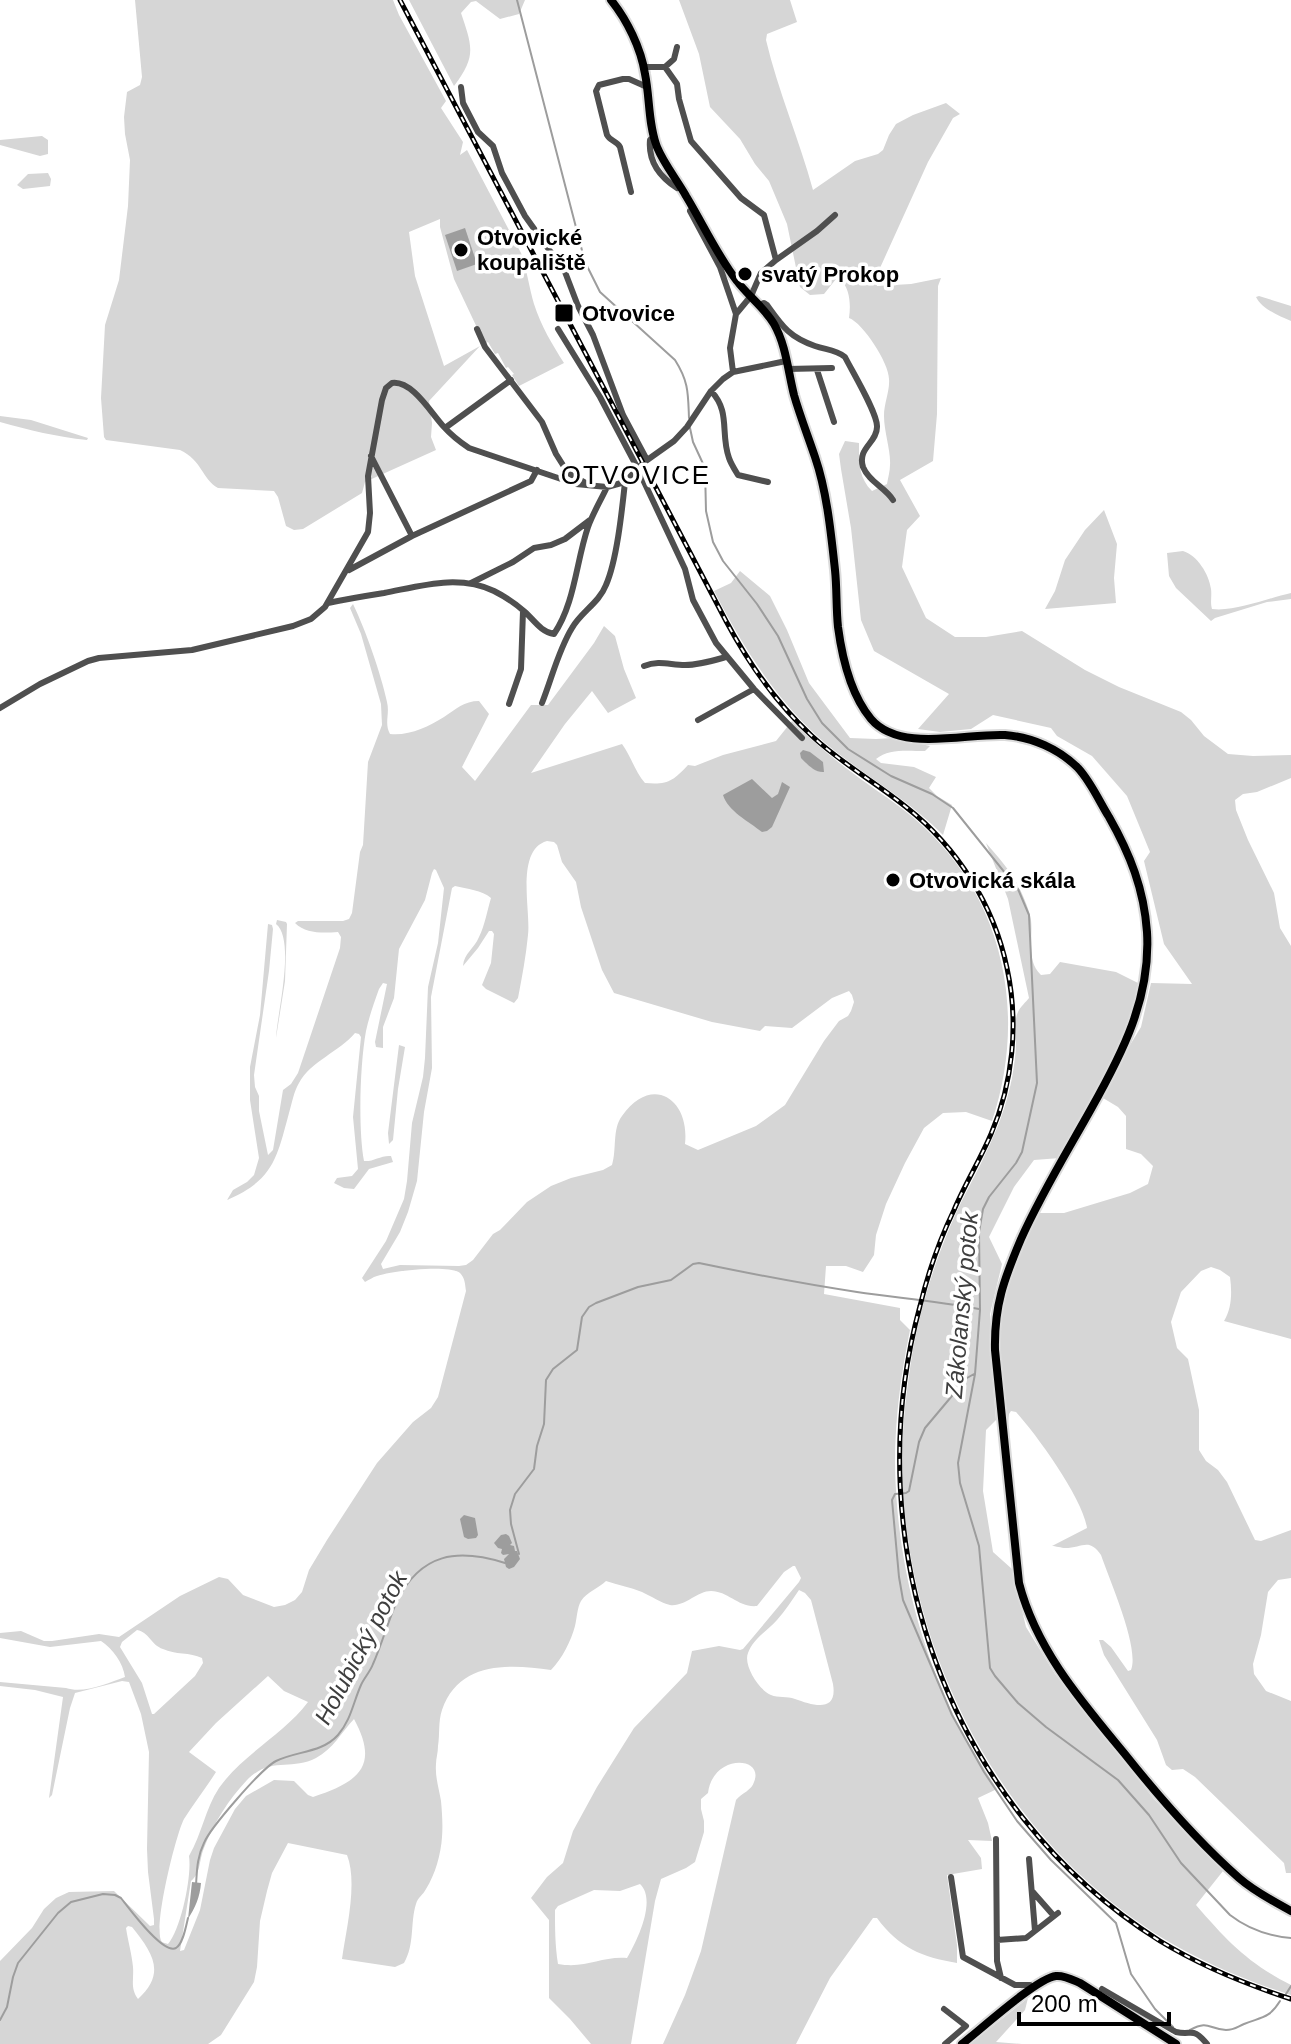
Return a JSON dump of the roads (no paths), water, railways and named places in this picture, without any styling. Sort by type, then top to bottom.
[{"type":"main road","points":[[611,0],[626,21],[644,67],[654,137],[661,155],[737,281],[769,316],[779,334],[803,427],[823,486],[844,656],[854,690],[867,715],[887,731],[905,736],[942,739],[1006,735],[1032,740],[1055,751],[1086,778],[1124,844],[1136,873],[1148,945],[1145,981],[1138,1009],[1110,1075],[1031,1218],[1007,1272],[994,1325],[1019,1583],[1023,1600],[1053,1661],[1154,1790],[1241,1879],[1291,1911]]},
{"type":"main road","points":[[962,2044],[1031,1986],[1056,1976],[1080,1983],[1176,2044]]},
{"type":"street","points":[[644,67],[665,67],[674,59],[677,47]]},
{"type":"street","points":[[665,67],[677,84],[691,141],[741,198],[764,215],[776,260]]},
{"type":"street","points":[[631,192],[620,147],[607,135],[596,91],[599,85],[623,79],[647,87]]},
{"type":"street","points":[[461,87],[463,103],[478,132],[493,146],[502,173],[525,216],[565,272],[593,335],[619,406],[647,460]]},
{"type":"street","points":[[678,186],[720,267],[736,314]]},
{"type":"street","points":[[733,372],[730,348],[736,314],[751,296],[761,273],[835,215]]},
{"type":"street","points":[[760,305],[767,305],[789,334],[812,345],[837,351],[845,357],[877,422],[875,437],[863,452],[862,464],[868,476],[893,500]]},
{"type":"street","points":[[477,329],[485,347],[542,422],[568,473],[589,485]]},
{"type":"street","points":[[558,329],[600,397],[638,469],[685,569],[693,600],[716,643],[754,689],[802,738]]},
{"type":"street","points":[[0,708],[88,661],[111,656],[192,650],[311,619],[327,603],[368,532],[371,456],[382,400],[386,388],[392,383],[400,382],[410,388],[445,428],[469,448],[576,484],[607,487],[625,482],[647,460],[674,441],[711,391],[733,372],[787,365],[817,370],[832,368]]},
{"type":"street","points":[[817,370],[834,422]]},
{"type":"street","points":[[445,428],[511,380]]},
{"type":"street","points":[[711,391],[722,407],[728,456],[738,475],[768,482]]},
{"type":"street","points":[[371,456],[412,536]]},
{"type":"street","points":[[346,571],[412,536],[531,481],[537,470]]},
{"type":"street","points":[[542,703],[570,631],[606,585],[625,482]]},
{"type":"street","points":[[327,603],[457,581],[494,591],[523,611],[544,631],[554,634],[575,582],[588,527],[607,487]]},
{"type":"street","points":[[471,583],[534,548],[565,539],[592,518]]},
{"type":"street","points":[[509,704],[521,669],[523,611]]},
{"type":"street","points":[[644,666],[655,661],[682,666],[699,665],[726,657]]},
{"type":"street","points":[[698,720],[754,689]]},
{"type":"street","points":[[996,1839],[997,1961],[1001,1978]]},
{"type":"street","points":[[1029,1859],[1035,1931]]},
{"type":"street","points":[[951,1877],[963,1957],[1015,1985],[1031,1986]]},
{"type":"street","points":[[997,1940],[1026,1938],[1056,1915],[1032,1891]]},
{"type":"street","points":[[1102,1989],[1176,2032],[1196,2033],[1207,2044]]},
{"type":"street","points":[[944,2009],[969,2023],[945,2044]]},
{"type":"waterway","name":"Zákolanský potok","points":[[517,0],[585,262],[600,292],[675,360],[685,382],[689,418]]},
{"type":"waterway","name":"Zákolanský potok","points":[[690,428],[705,468],[706,511],[713,542],[723,561],[778,636],[807,699],[822,723],[848,749],[891,776],[932,794],[953,808],[1018,889],[1029,915],[1037,1083],[1022,1152],[983,1209],[979,1232],[980,1310],[975,1374],[958,1463],[960,1483],[979,1546],[990,1668],[1018,1703],[1118,1780],[1149,1815],[1181,1863],[1230,1915],[1259,1931],[1291,1938]]},
{"type":"waterway","name":"Holubický potok","points":[[519,1554],[510,1510],[515,1494],[534,1469],[544,1424],[546,1380],[553,1369],[577,1350],[582,1317],[596,1303],[638,1287],[671,1280],[699,1263],[837,1289],[979,1309]]},
{"type":"waterway","points":[[974,1374],[967,1378],[925,1428],[909,1491],[895,1494],[892,1500],[903,1600],[952,1715],[984,1772],[1017,1821],[1051,1860],[1116,1923],[1131,1974],[1155,2009],[1173,2027]]},
{"type":"waterway","name":"Holubický potok","points":[[196,1885],[204,1843],[249,1786],[276,1761],[324,1745],[338,1735],[373,1664],[397,1601],[417,1573],[442,1558],[456,1556],[488,1558],[505,1563]]},
{"type":"waterway","name":"Holubický potok","points":[[0,2020],[7,2007],[18,1963],[58,1913],[71,1902],[103,1894],[115,1895],[155,1938],[170,1948],[176,1948],[181,1943],[188,1918]]},
{"type":"waterway","points":[[1286,1994],[1291,1986]]},
{"type":"waterway","points":[[1190,2030],[1205,2025],[1233,2029],[1268,2014],[1280,2001]]},
{"type":"railway","points":[[400,0],[744,652],[775,696],[812,736],[906,807],[941,840],[971,879],[1001,945],[1013,1010],[1009,1074],[991,1134],[930,1269],[903,1396],[900,1487],[911,1576],[936,1663],[974,1744],[1024,1819],[1086,1885],[1176,1950],[1224,1974],[1291,1999]]},
{"type":"place","name":"Otvovické koupaliště","points":[[461,250]]},
{"type":"place","name":"svatý Prokop","points":[[745,274]]},
{"type":"place","name":"Otvovice","points":[[564,313]]},
{"type":"place","name":"Otvovická skála","points":[[893,880]]},
{"type":"district","name":"OTVOVICE","points":[[636,475]]}]
